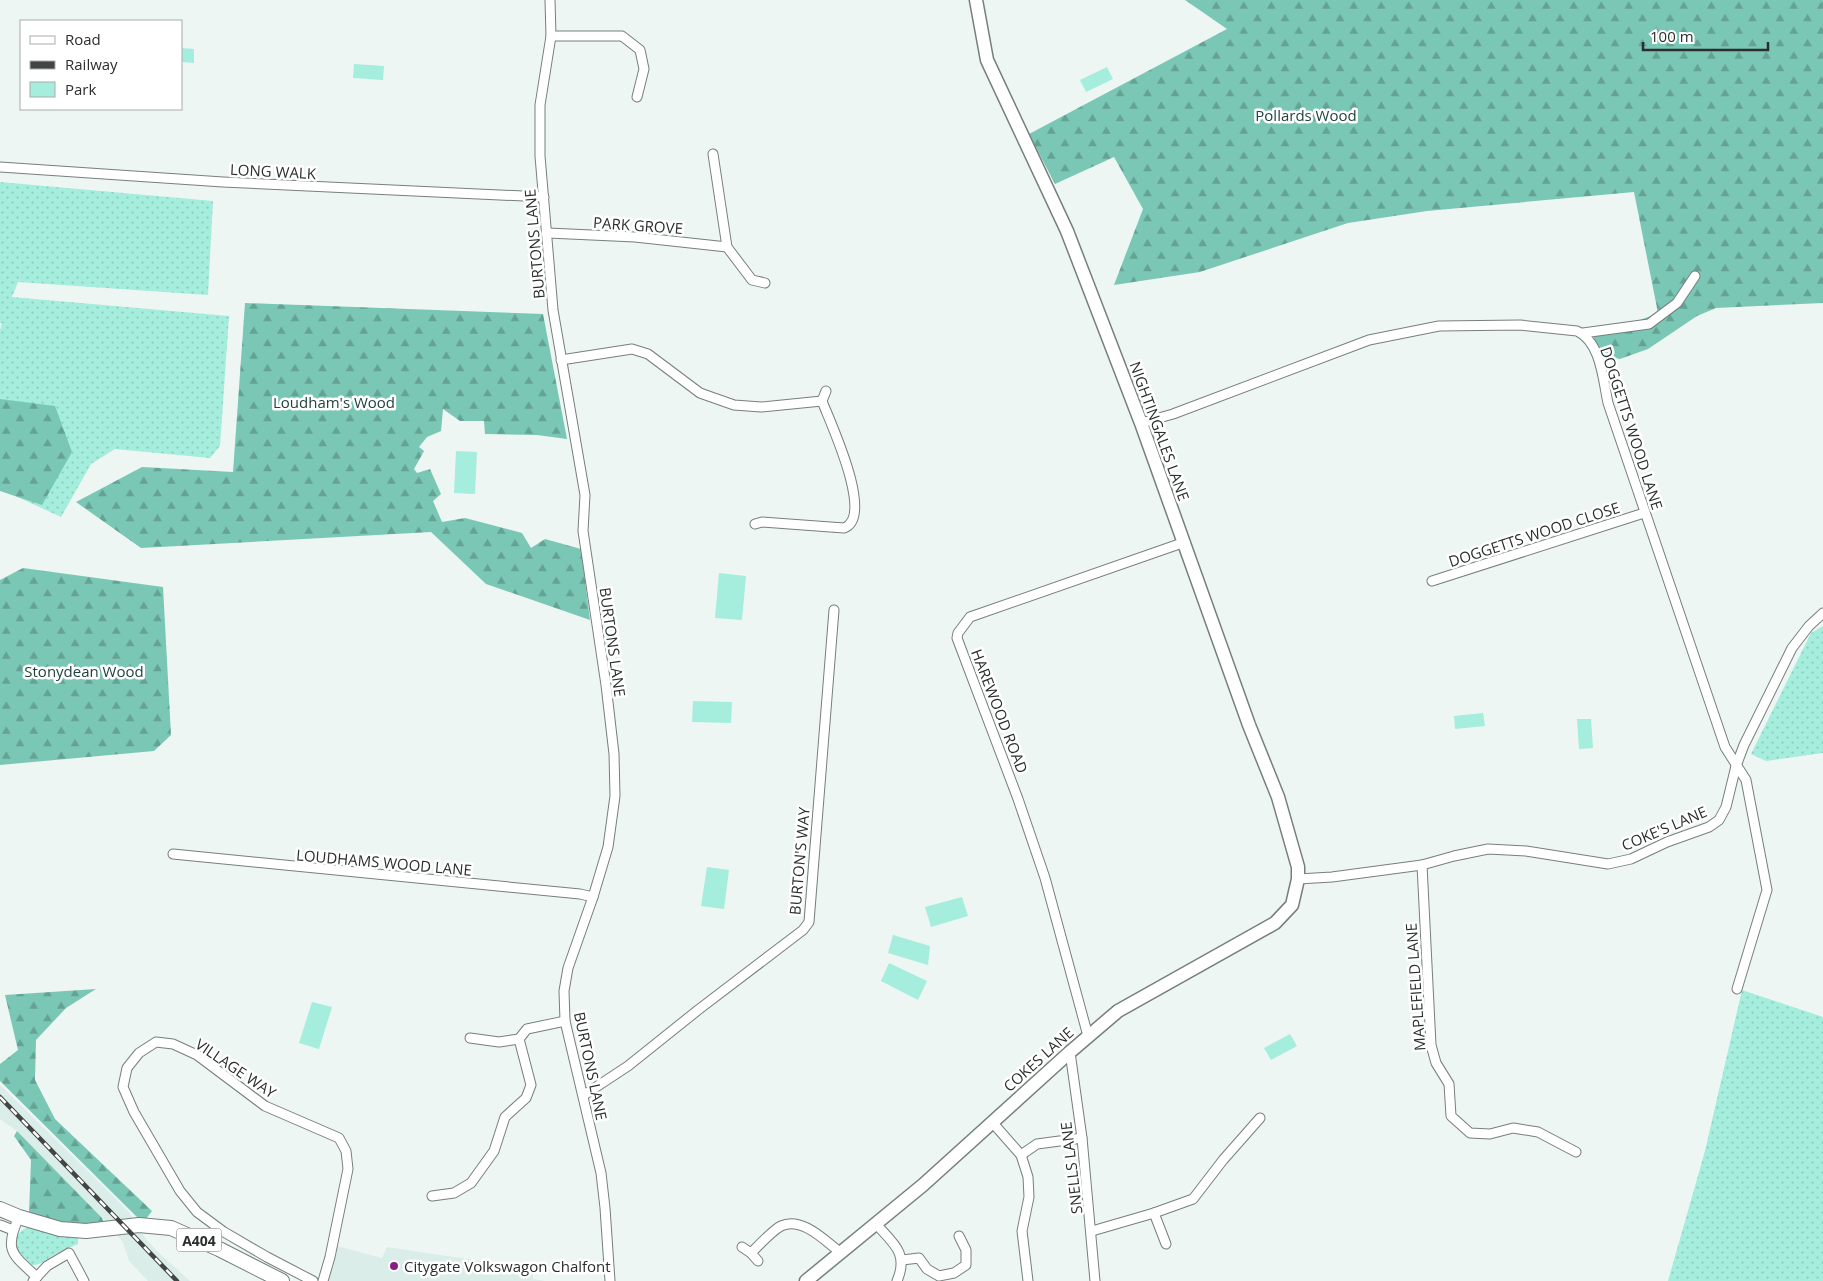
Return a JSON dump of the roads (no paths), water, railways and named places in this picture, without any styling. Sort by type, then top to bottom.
[{"type":"main road","name":"NIGHTINGALES LANE","points":[[976,0],[987,60],[1067,231],[1141,423],[1249,725],[1278,797],[1298,867],[1298,879]]},
{"type":"main road","name":"COKES LANE","points":[[806,1281],[923,1185],[1088,1036],[1118,1012],[1275,923],[1292,905],[1298,879]]},
{"type":"main road","name":"A404","points":[[0,1209],[19,1217],[60,1229],[86,1231],[139,1225],[171,1228],[219,1249],[282,1281]]},
{"type":"street","name":"BURTONS LANE","points":[[550,0],[551,36],[540,105],[540,156],[553,310],[585,495],[583,531],[606,685],[614,754],[615,796],[609,838],[593,897],[568,968],[564,991],[565,1021],[601,1173],[610,1281]]},
{"type":"street","points":[[551,36],[622,36],[640,50],[644,69],[637,97]]},
{"type":"street","points":[[713,154],[727,247],[752,280],[765,282]]},
{"type":"street","name":"LONG WALK","points":[[0,167],[224,182],[544,197]]},
{"type":"street","name":"PARK GROVE","points":[[548,233],[635,238],[727,247]]},
{"type":"street","points":[[1583,333],[1649,324],[1677,303],[1695,276]]},
{"type":"street","name":"DOGGETTS WOOD LANE","points":[[1141,423],[1173,414],[1370,340],[1421,329],[1438,326],[1520,325],[1583,333],[1597,353],[1608,403],[1725,747],[1746,780],[1767,890],[1737,989]]},
{"type":"street","points":[[561,360],[632,349],[648,354],[700,393],[734,405],[761,407],[822,401]]},
{"type":"street","points":[[755,524],[762,522],[844,528],[852,522],[855,496],[852,481],[822,401],[826,391]]},
{"type":"street","name":"DOGGETTS WOOD CLOSE","points":[[1432,581],[1644,513]]},
{"type":"street","name":"HAREWOOD ROAD","points":[[1088,1036],[1045,878],[1018,799],[957,638],[958,633],[970,617],[1185,542]]},
{"type":"street","name":"BURTON'S WAY","points":[[584,1095],[628,1066],[803,930],[809,922],[834,610]]},
{"type":"street","name":"COKE'S LANE","points":[[1298,879],[1332,877],[1422,864],[1488,849],[1526,851],[1608,864],[1631,860],[1667,842],[1710,827],[1719,820],[1726,807],[1736,766],[1744,745],[1792,648],[1809,626],[1823,613]]},
{"type":"street","name":"LOUDHAMS WOOD LANE","points":[[173,854],[580,894],[593,897]]},
{"type":"street","name":"MAPLEFIELD LANE","points":[[1422,864],[1431,1045],[1436,1063],[1449,1084],[1450,1116],[1470,1133],[1490,1134],[1513,1128],[1538,1132],[1576,1152]]},
{"type":"street","points":[[470,1038],[498,1042],[519,1039],[527,1029],[565,1021]]},
{"type":"street","points":[[432,1196],[454,1193],[471,1183],[494,1151],[505,1117],[526,1098],[532,1085],[519,1039]]},
{"type":"street","name":"VILLAGE WAY","points":[[314,1281],[224,1232],[197,1212],[180,1191],[134,1112],[123,1087],[127,1068],[138,1053],[156,1042],[173,1044],[197,1055],[265,1106],[339,1138],[346,1151],[348,1169],[330,1258],[323,1281]]},
{"type":"street","name":"SNELLS LANE","points":[[1070,1052],[1082,1138],[1092,1231],[1095,1281]]},
{"type":"street","points":[[1092,1231],[1154,1213],[1193,1199],[1223,1160],[1260,1118]]},
{"type":"street","points":[[992,1122],[1021,1155],[1028,1176],[1029,1197],[1022,1231],[1028,1281]]},
{"type":"street","points":[[1021,1155],[1038,1144],[1082,1138]]},
{"type":"street","points":[[1154,1213],[1166,1244]]},
{"type":"street","points":[[19,1217],[13,1230],[10,1245],[14,1256],[35,1279],[47,1266],[69,1253],[84,1281]]},
{"type":"street","points":[[875,1223],[896,1246],[902,1260],[902,1269],[897,1281]]},
{"type":"street","points":[[751,1253],[781,1226],[798,1224],[816,1233],[840,1252]]},
{"type":"street","points":[[0,1225],[13,1230]]},
{"type":"street","points":[[902,1260],[919,1258],[927,1268],[939,1276],[954,1273],[966,1265],[966,1250],[960,1236]]},
{"type":"street","points":[[742,1247],[758,1261]]},
{"type":"railway","points":[[0,1097],[177,1281]]},
{"type":"place","name":"Citygate Volkswagon Chalfont","points":[[394,1266]]},
{"type":"park label","name":"Pollards Wood","points":[[1306,115]]},
{"type":"park label","name":"Loudham's Wood","points":[[334,402]]},
{"type":"park label","name":"Stonydean Wood","points":[[84,671]]}]
